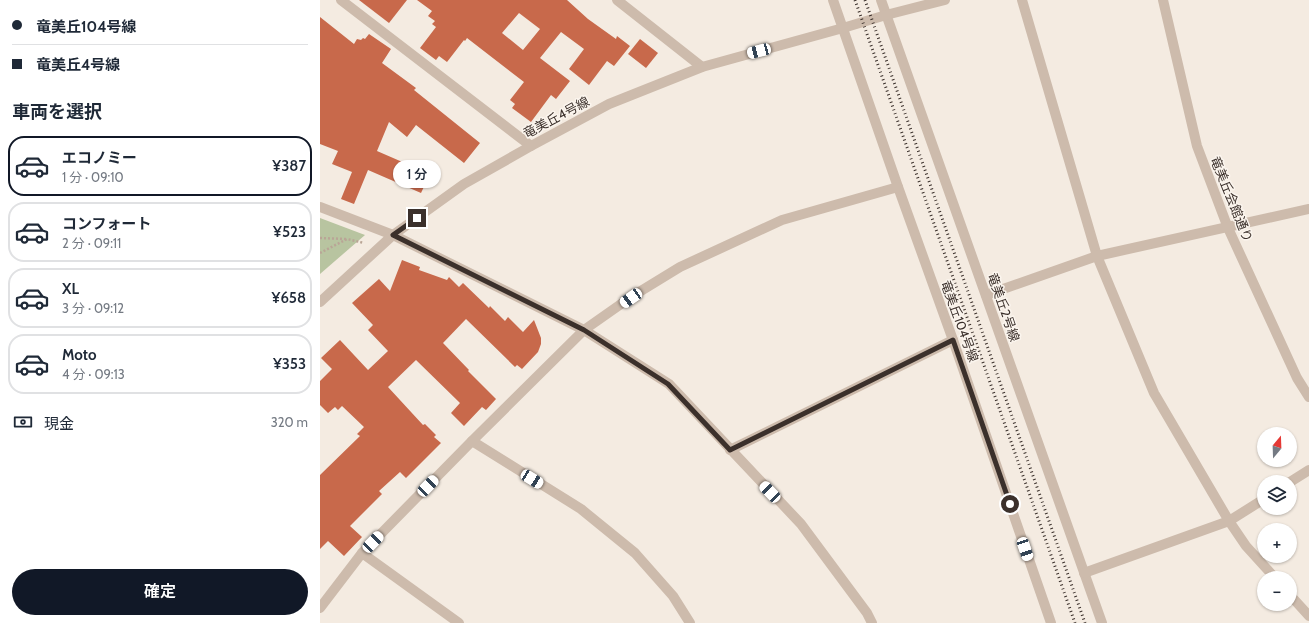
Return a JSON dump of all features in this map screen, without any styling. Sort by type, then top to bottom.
[{"type":"street","points":[[341,0],[531,146]]},
{"type":"street","points":[[617,0],[702,67]]},
{"type":"street","name":"竜美丘104号線","points":[[832,0],[953,340],[1051,623]]},
{"type":"street","name":"竜美丘2号線","points":[[881,0],[1102,623]]},
{"type":"street","points":[[886,14],[945,0]]},
{"type":"street","points":[[1022,0],[1097,256],[1154,393],[1229,521],[1246,546],[1269,571]]},
{"type":"street","name":"竜美丘会館通り","points":[[1163,0],[1198,146],[1228,228],[1297,378],[1309,397]]},
{"type":"street","name":"竜美丘4号線","points":[[320,302],[393,235],[464,184],[609,104],[702,67],[843,28],[886,14]]},
{"type":"street","points":[[320,608],[362,553],[584,330],[680,267],[782,220],[898,188]]},
{"type":"street","points":[[320,207],[393,235],[584,330],[668,384],[801,524],[867,613],[872,623]]},
{"type":"street","points":[[986,295],[1097,256],[1309,209]]},
{"type":"street","points":[[730,450],[953,340]]},
{"type":"street","points":[[472,441],[581,509],[635,553],[673,596],[690,623]]},
{"type":"street","points":[[1297,478],[1309,470]]},
{"type":"street","points":[[1084,573],[1229,521],[1257,503]]},
{"type":"street","points":[[362,553],[459,623]]},
{"type":"street","points":[[1297,603],[1309,616]]},
{"type":"path","points":[[320,238],[347,239],[363,243],[370,241]]},
{"type":"path","points":[[320,253],[347,239]]},
{"type":"green space","points":[[320,218],[365,235],[320,274]]},
{"type":"building","points":[[359,0],[407,0],[389,23]]},
{"type":"building","points":[[417,0],[567,0],[588,19],[616,39],[617,36],[630,46],[614,66],[607,61],[589,85],[569,69],[584,49],[561,32],[540,58],[570,81],[556,99],[551,95],[531,122],[512,108],[515,104],[510,100],[524,82],[467,38],[447,62],[439,56],[436,60],[420,48],[436,27],[432,24],[435,21],[428,16],[432,11]],"holes":[[[519,13],[540,29],[523,50],[502,33]]]},
{"type":"building","points":[[320,17],[354,44],[357,39],[365,39],[369,34],[391,49],[382,63],[416,88],[414,90],[480,143],[464,163],[416,125],[407,137],[389,122],[377,151],[430,174],[421,193],[368,170],[354,204],[341,199],[352,172],[332,164],[338,151],[320,144]]},
{"type":"building","points":[[640,39],[658,53],[646,68],[628,54]]},
{"type":"building","points":[[402,260],[420,267],[419,270],[447,280],[449,277],[459,287],[463,283],[489,308],[490,306],[505,321],[508,317],[523,332],[534,320],[541,338],[541,344],[538,352],[522,369],[517,365],[515,367],[466,319],[443,343],[496,399],[486,410],[482,407],[464,426],[451,413],[460,403],[416,360],[388,387],[423,425],[425,424],[436,435],[434,437],[441,443],[406,478],[400,472],[379,491],[382,494],[350,526],[362,537],[344,556],[328,541],[320,549],[320,475],[360,436],[357,434],[364,427],[342,406],[338,410],[335,407],[328,413],[320,405],[320,381],[332,369],[321,358],[340,340],[368,370],[388,351],[368,330],[373,325],[352,303],[379,279],[390,291]]},
{"type":"railway","points":[[855,0],[1075,623]]},
{"type":"railway","points":[[865,0],[1085,623]]},
{"type":"route","points":[[417,218],[393,235],[584,330],[668,384],[730,450],[953,340],[1010,504]]}]
